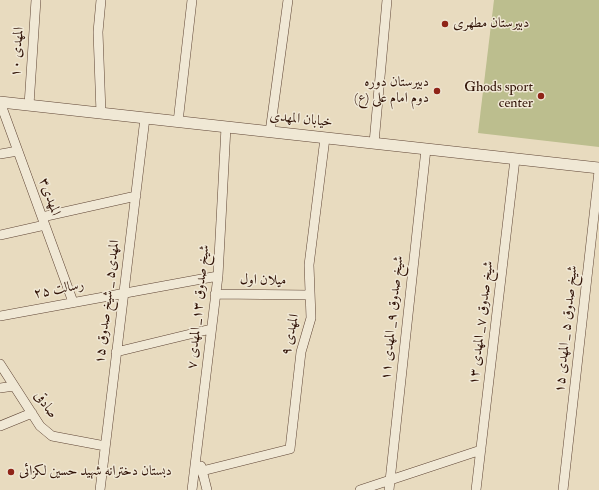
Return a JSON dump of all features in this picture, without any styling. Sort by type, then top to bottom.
[{"type":"street","name":"المهدی ۱۰","points":[[28,105],[36,0]]},
{"type":"street","points":[[101,0],[98,32],[101,113]]},
{"type":"street","points":[[178,122],[192,0]]},
{"type":"street","points":[[270,132],[288,0]]},
{"type":"street","points":[[374,143],[387,0]]},
{"type":"street","name":"خیابان المهدی","points":[[0,102],[599,169]]},
{"type":"street","name":"المهدی۳","points":[[0,102],[73,302]]},
{"type":"street","name":"المهدی۵ _ شیخ صدوق ۱۵","points":[[100,490],[145,118]]},
{"type":"street","name":"شیخ صدوق ۱۳_ المهدی ۷","points":[[192,490],[218,276],[226,127]]},
{"type":"street","name":"المهدی ۹","points":[[202,470],[290,449],[301,352],[311,318],[309,265],[325,138]]},
{"type":"street","name":"شیخ صدوق ۹_ المهدی ۱۱","points":[[389,486],[426,149]]},
{"type":"street","points":[[0,154],[18,151]]},
{"type":"street","name":"شیخ صدوق ۷_ المهدی ۱۳","points":[[476,490],[515,159]]},
{"type":"street","name":"شیخ صدوق ۵ _ المهدی ۱۵","points":[[563,490],[599,169]]},
{"type":"street","points":[[0,235],[43,221],[136,196]]},
{"type":"street","name":"رسالت ۲۵","points":[[0,316],[124,292],[218,276]]},
{"type":"street","name":"میلان اول","points":[[215,294],[310,295]]},
{"type":"street","points":[[116,352],[211,330]]},
{"type":"street","name":"صادقی","points":[[0,364],[40,426],[52,436],[105,446]]},
{"type":"street","points":[[0,388],[14,386]]},
{"type":"street","points":[[0,426],[32,413]]},
{"type":"street","points":[[360,490],[389,486],[481,450]]},
{"type":"street","points":[[197,453],[207,490]]},
{"type":"green space","name":"Ghods sport center","points":[[494,0],[599,0],[599,147],[478,133]]},
{"type":"place","name":"دبیرستان مطهری","points":[[445,24]]},
{"type":"place","name":"دبیرستان دوره دوم امام علی (ع)","points":[[437,91]]},
{"type":"place","name":"Ghods sport center","points":[[541,96]]},
{"type":"place","name":"دبستان دخترانه شهید حسین لکزائی","points":[[11,472]]}]
